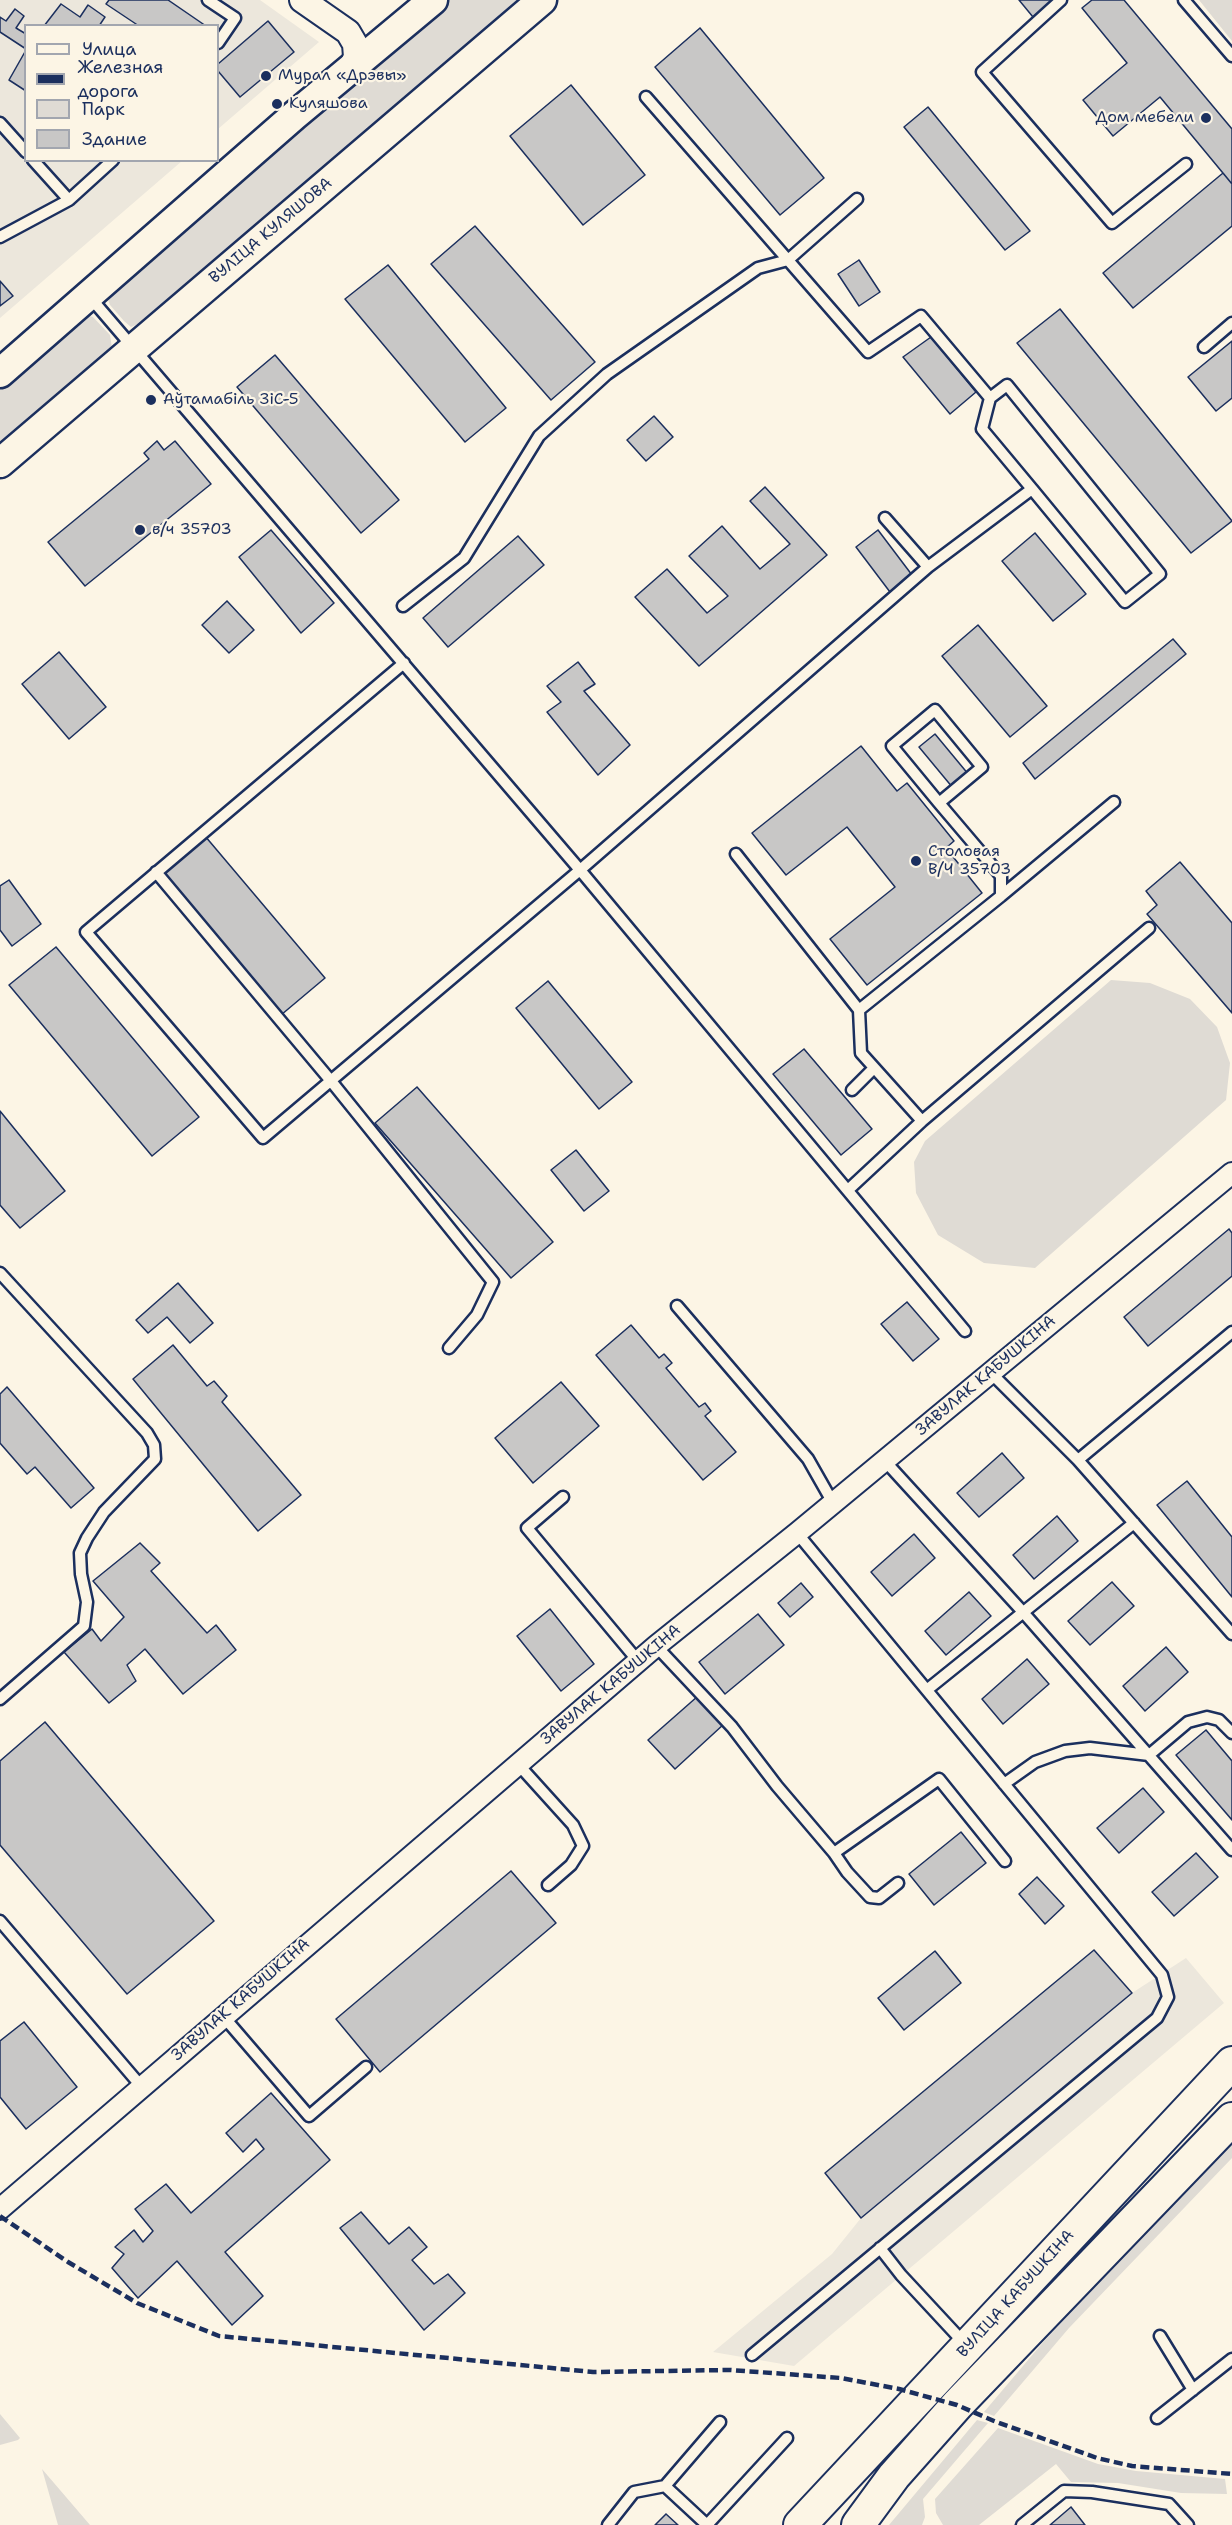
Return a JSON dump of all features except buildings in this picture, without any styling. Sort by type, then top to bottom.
[{"type":"main road","points":[[0,373],[295,115],[433,0]]},
{"type":"main road","name":"ВУЛІЦА КУЛЯШОВА","points":[[0,463],[542,0]]},
{"type":"main road","name":"ВУЛІЦА КАБУШКІНА","points":[[800,2525],[1232,2063]]},
{"type":"main road","name":"ВУЛІЦА КАБУШКІНА","points":[[858,2525],[894,2476],[957,2405],[1232,2119]]},
{"type":"street","points":[[312,3],[348,32],[352,38],[356,57],[350,70]]},
{"type":"street","name":"ЗАВУЛАК КАБУШКІНА","points":[[0,2208],[638,1661],[797,1533],[1232,1173]]},
{"type":"lane","points":[[208,0],[235,18],[219,42]]},
{"type":"lane","points":[[1061,0],[982,72],[1112,223],[1186,164]]},
{"type":"lane","points":[[1184,0],[1232,56]]},
{"type":"lane","points":[[646,97],[868,352],[921,316],[990,398]]},
{"type":"lane","points":[[0,123],[24,150]]},
{"type":"lane","points":[[35,162],[69,200]]},
{"type":"lane","points":[[0,237],[69,200],[111,162]]},
{"type":"lane","points":[[403,606],[464,558],[539,436],[607,374],[758,268],[788,260],[856,199]]},
{"type":"lane","points":[[89,296],[135,347],[580,870],[965,1331]]},
{"type":"lane","points":[[1204,347],[1232,323]]},
{"type":"lane","points":[[1007,385],[1160,574],[1125,602],[1032,489],[982,429],[990,398],[1007,385]]},
{"type":"lane","points":[[404,663],[86,932],[263,1138],[580,870],[928,567],[1032,489]]},
{"type":"lane","points":[[885,518],[928,567]]},
{"type":"lane","points":[[939,802],[982,767],[935,710],[892,746],[1000,876],[1001,896]]},
{"type":"lane","points":[[859,1010],[1114,802]]},
{"type":"lane","points":[[736,854],[859,1010],[861,1053],[922,1121]]},
{"type":"lane","points":[[156,872],[331,1081],[493,1282],[477,1315],[449,1348]]},
{"type":"lane","points":[[848,1190],[922,1121],[1149,928]]},
{"type":"lane","points":[[852,1090],[874,1068]]},
{"type":"lane","points":[[0,1273],[147,1433],[154,1445],[155,1459],[104,1512],[80,1553],[81,1574],[87,1602],[84,1626],[0,1700]]},
{"type":"lane","points":[[677,1306],[808,1459],[832,1503]]},
{"type":"lane","points":[[1078,1460],[1232,1332]]},
{"type":"lane","points":[[990,1372],[1078,1460],[1232,1634]]},
{"type":"lane","points":[[884,1460],[1022,1611],[1232,1850]]},
{"type":"lane","points":[[563,1497],[527,1528],[638,1661]]},
{"type":"lane","points":[[928,1689],[1134,1523]]},
{"type":"lane","points":[[752,2355],[1157,2018],[1168,1997],[1162,1975],[797,1533]]},
{"type":"lane","points":[[656,1646],[732,1727],[777,1786],[870,1897],[879,1898],[898,1883]]},
{"type":"lane","points":[[1004,1784],[1035,1762],[1065,1751],[1090,1748],[1149,1755],[1188,1722],[1207,1717],[1232,1722]]},
{"type":"lane","points":[[1219,1720],[1232,1733]]},
{"type":"lane","points":[[518,1763],[573,1825],[583,1846],[571,1865],[548,1885]]},
{"type":"lane","points":[[834,1853],[939,1779],[1005,1861]]},
{"type":"lane","points":[[0,1921],[141,2086]]},
{"type":"lane","points":[[223,2016],[309,2116],[366,2067]]},
{"type":"lane","points":[[880,2248],[968,2347]]},
{"type":"lane","points":[[1160,2336],[1193,2390]]},
{"type":"lane","points":[[1157,2418],[1232,2359]]},
{"type":"lane","points":[[608,2525],[634,2492],[665,2486],[720,2422]]},
{"type":"lane","points":[[665,2486],[707,2525],[787,2438]]},
{"type":"lane","points":[[1022,2525],[1064,2491],[1092,2492],[1168,2504],[1188,2525]]},
{"type":"shaded area","points":[[0,0],[260,0],[319,42],[219,128],[219,24],[24,24],[24,162],[181,162],[0,318]]},
{"type":"shaded area","points":[[1186,1958],[1224,2003],[794,2366],[713,2352],[832,2254],[861,2218],[1132,1993]]},
{"type":"green space","points":[[448,0],[519,0],[138,324],[131,327],[124,321],[110,305],[107,297],[110,288]]},
{"type":"green space","points":[[1199,0],[1232,0],[1232,41]]},
{"type":"green space","points":[[85,314],[93,317],[110,335],[112,348],[0,443],[0,383]]},
{"type":"green space","points":[[1111,980],[1150,983],[1190,999],[1217,1027],[1230,1063],[1226,1100],[1035,1268],[984,1263],[938,1235],[916,1193],[914,1162],[925,1141]]},
{"type":"green space","points":[[1232,2141],[1232,2158],[1069,2328],[994,2416],[984,2412],[1045,2340]]},
{"type":"green space","points":[[0,2414],[20,2438],[18,2440],[0,2445]]},
{"type":"green space","points":[[977,2420],[988,2423],[923,2499],[925,2517],[922,2525],[889,2525]]},
{"type":"green space","points":[[998,2428],[1098,2464],[1136,2471],[1225,2479],[1227,2494],[1181,2493],[1118,2483],[1071,2482],[1056,2464],[979,2525],[943,2525],[936,2513],[935,2499]]},
{"type":"green space","points":[[42,2469],[90,2525],[58,2525]]},
{"type":"railway","points":[[0,2216],[68,2262],[137,2303],[219,2336],[593,2372],[730,2370],[841,2378],[899,2389],[957,2405],[994,2421],[1097,2458],[1132,2466],[1232,2474]]},
{"type":"place","name":"Мурал «Дрэвы»","points":[[266,76]]},
{"type":"place","name":"Куляшова","points":[[277,104]]},
{"type":"place","name":"Дом мебели","points":[[1206,118]]},
{"type":"place","name":"Аўтамабіль ЗіС-5","points":[[151,400]]},
{"type":"place","name":"в/ч 35703","points":[[140,530]]},
{"type":"place","name":"Столовая В/Ч 35703","points":[[916,861]]}]
